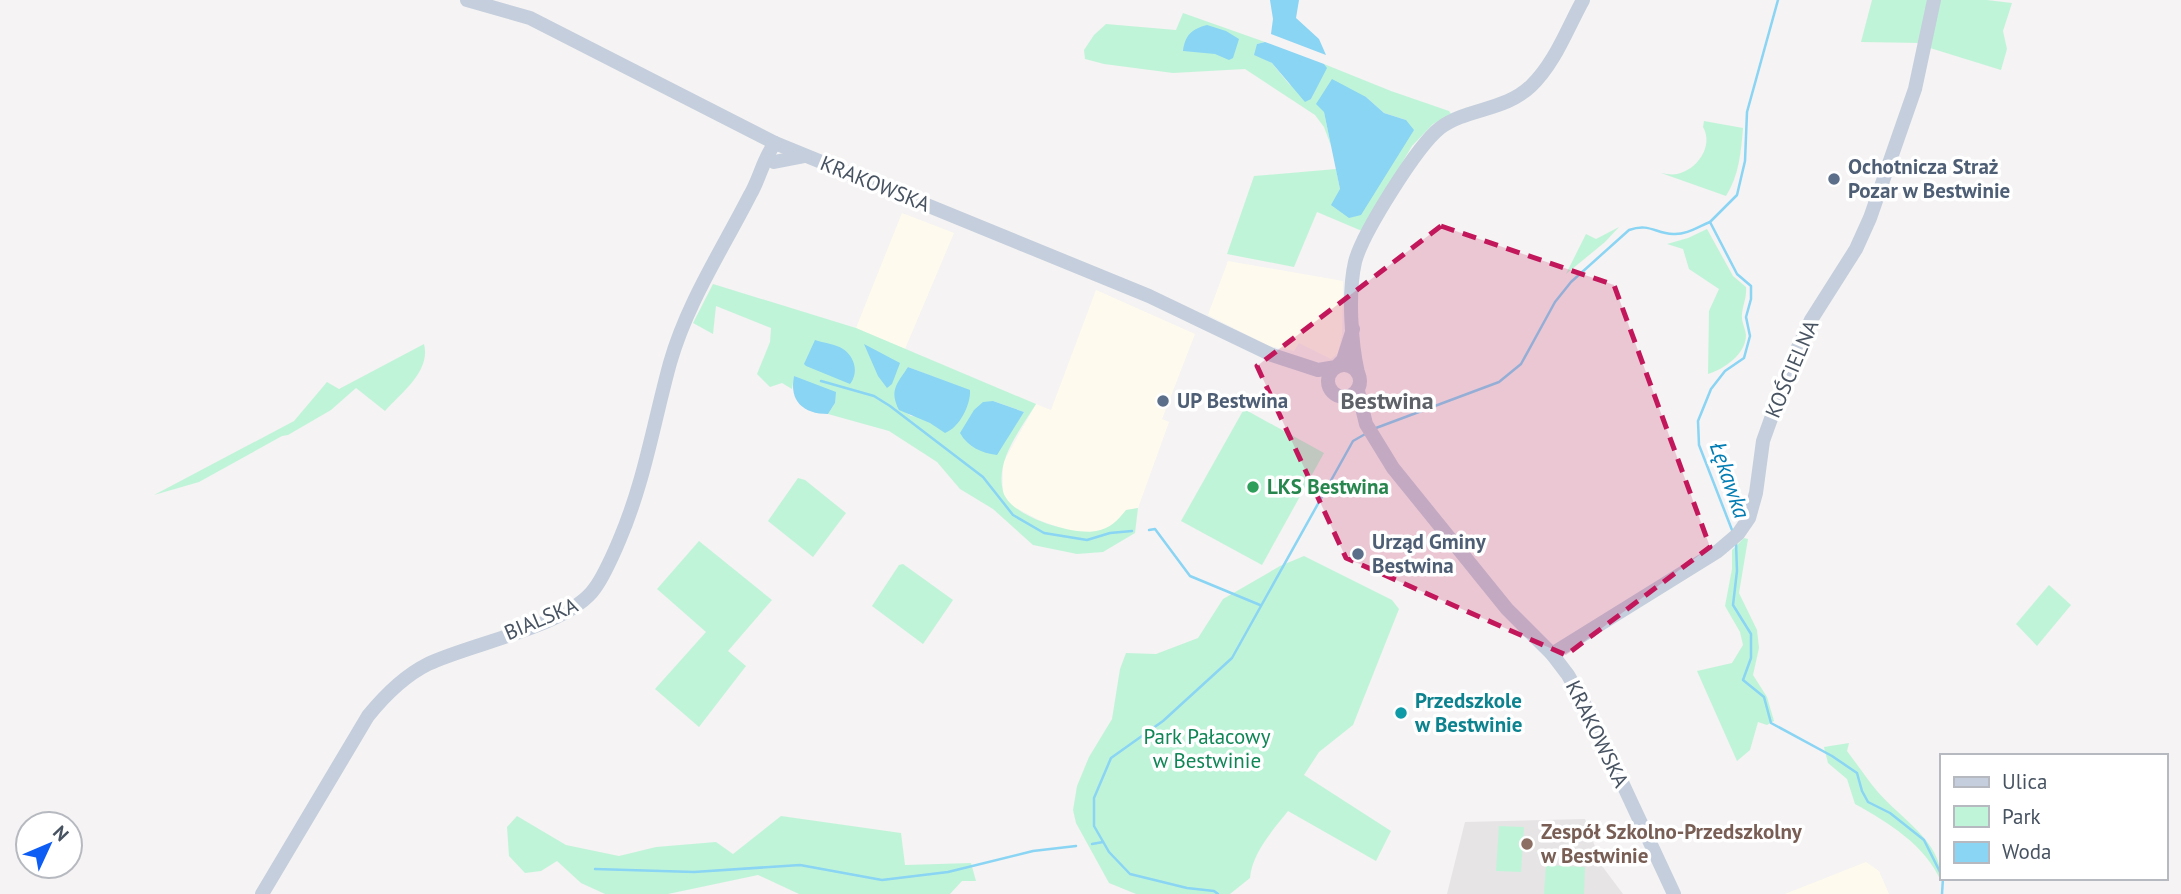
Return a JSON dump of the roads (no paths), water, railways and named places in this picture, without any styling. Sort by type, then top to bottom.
[{"type":"street","name":"KRAKOWSKA","points":[[467,0],[530,18],[551,28],[770,149],[806,156],[1149,296],[1329,384]]},
{"type":"street","points":[[1353,329],[1343,360],[1329,377],[1329,384],[1335,394],[1341,397],[1347,397],[1357,391],[1360,385],[1353,329],[1353,277],[1358,254],[1412,159],[1433,135],[1448,123],[1506,102],[1532,85],[1552,57],[1583,0]]},
{"type":"street","name":"KOŚCIELNA","points":[[1552,654],[1642,599],[1734,537],[1749,518],[1756,493],[1763,441],[1792,360],[1811,320],[1856,249],[1870,218],[1915,89],[1934,0]]},
{"type":"street","name":"BIALSKA","points":[[262,894],[368,716],[391,691],[426,665],[568,612],[595,589],[606,570],[639,490],[670,363],[682,328],[753,191],[770,149]]},
{"type":"street","name":"KRAKOWSKA","points":[[1286,361],[1318,370],[1336,368]]},
{"type":"street","points":[[1336,368],[1348,366],[1358,373]]},
{"type":"street","name":"KRAKOWSKA","points":[[1357,391],[1370,430]]},
{"type":"street","name":"KRAKOWSKA","points":[[1341,397],[1370,430],[1420,504],[1507,609],[1552,654],[1582,697],[1674,894]]},
{"type":"water","points":[[1270,0],[1299,0],[1296,18],[1319,39],[1326,55],[1271,34],[1273,19]]},
{"type":"water","points":[[1207,25],[1226,31],[1239,39],[1233,58],[1229,60],[1215,54],[1183,51],[1190,34]]},
{"type":"water","points":[[1265,42],[1324,64],[1327,68],[1311,99],[1305,102],[1272,63],[1254,55],[1257,44]]},
{"type":"water","points":[[1332,79],[1366,97],[1384,113],[1406,120],[1414,130],[1361,215],[1349,218],[1331,205],[1340,189],[1324,112],[1316,104]]},
{"type":"water","points":[[815,340],[840,347],[847,352],[855,370],[850,384],[804,364]]},
{"type":"water","points":[[864,344],[900,363],[892,384],[887,388],[878,376]]},
{"type":"water","points":[[908,367],[970,390],[963,415],[950,430],[945,433],[930,423],[899,410],[895,392]]},
{"type":"water","points":[[794,376],[836,392],[835,403],[828,414],[811,412],[800,404],[794,392]]},
{"type":"water","points":[[993,401],[1024,412],[997,455],[976,448],[960,433],[974,410],[983,402]]},
{"type":"waterway","name":"Łękawka","points":[[1732,530],[1699,445],[1698,421],[1711,389],[1725,371],[1744,358],[1750,336],[1746,317],[1751,286],[1737,274],[1710,222],[1737,195],[1745,161],[1747,112],[1778,0]]},
{"type":"waterway","points":[[1376,428],[1499,382],[1521,364],[1555,302],[1571,282],[1629,230],[1647,228],[1678,234],[1710,222]]},
{"type":"waterway","points":[[821,381],[874,396],[890,406],[983,477],[1013,515],[1044,533],[1087,540],[1110,533],[1132,531]]},
{"type":"waterway","points":[[1218,894],[1130,874],[1109,852],[1094,826],[1094,798],[1111,758],[1163,721],[1232,658],[1353,441],[1367,433]]},
{"type":"waterway","points":[[1149,530],[1155,529],[1190,576],[1260,605]]},
{"type":"waterway","name":"Łękawka","points":[[1736,543],[1737,571],[1733,605],[1751,634],[1751,658],[1743,680],[1764,697],[1771,723],[1832,756],[1857,773],[1868,802],[1890,813],[1924,840],[1940,872]]},
{"type":"waterway","points":[[1092,844],[1103,842]]},
{"type":"waterway","points":[[595,869],[694,872],[800,865],[882,880],[948,872],[1033,851],[1076,846]]},
{"type":"waterway","name":"Łękawka","points":[[1942,894],[1943,880]]},
{"type":"place","name":"Ochotnicza Straż Pozar w Bestwinie","points":[[1834,179]]},
{"type":"place","name":"UP Bestwina","points":[[1163,401]]},
{"type":"place","name":"LKS Bestwina","points":[[1253,487]]},
{"type":"place","name":"Urząd Gminy Bestwina","points":[[1358,554]]},
{"type":"place","name":"Przedszkole w Bestwinie","points":[[1401,713]]},
{"type":"place","name":"Zespół Szkolno-Przedszkolny w Bestwinie","points":[[1527,844]]},
{"type":"district","name":"Bestwina","points":[[1387,401]]},
{"type":"park label","name":"Park Pałacowy w Bestwinie","points":[[1207,749]]}]
